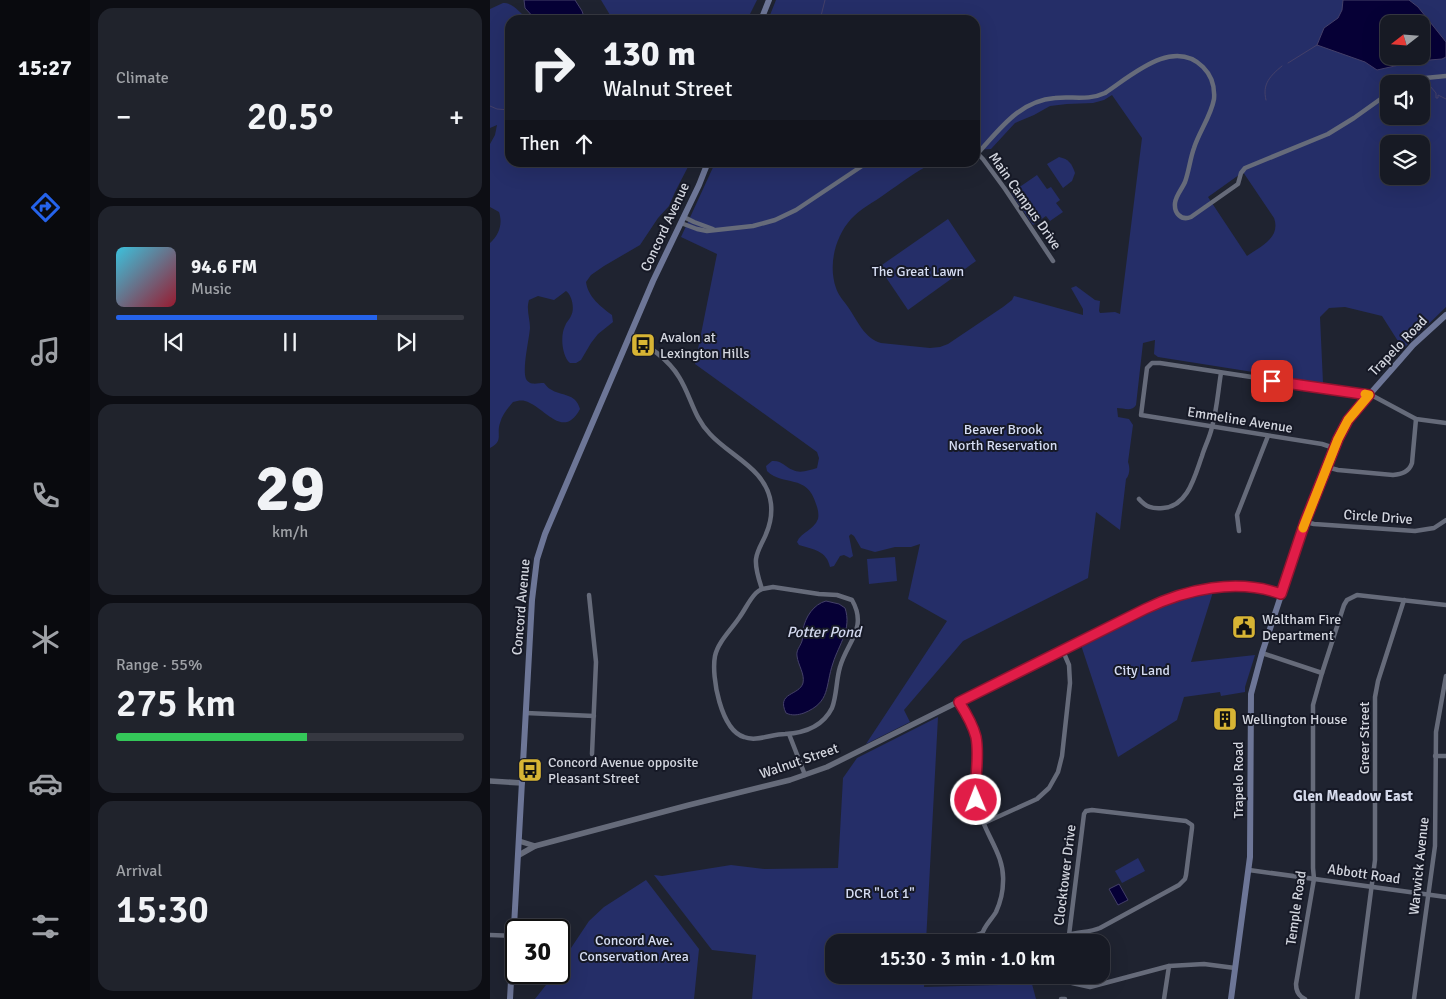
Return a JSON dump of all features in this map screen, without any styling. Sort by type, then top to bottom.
[{"type":"main road","points":[[764,15],[769,0]]},
{"type":"main road","name":"Concord Avenue","points":[[515,919],[532,600],[537,558],[545,534],[653,281],[706,167]]},
{"type":"main road","name":"Trapelo Road","points":[[1231,999],[1249,870],[1251,830],[1251,694],[1262,653],[1305,522],[1334,448],[1348,420],[1414,345],[1446,314]]},
{"type":"main road","name":"Concord Avenue","points":[[510,999],[511,984]]},
{"type":"street","points":[[980,148],[1010,118],[1031,103],[1055,98],[1097,97],[1158,59],[1183,57],[1198,62],[1212,80],[1214,100],[1194,149],[1185,182],[1175,203],[1180,216],[1187,219],[1238,184],[1241,173],[1245,168],[1328,134],[1380,99]]},
{"type":"street","points":[[1430,78],[1446,76]]},
{"type":"street","name":"Main Campus Drive","points":[[980,157],[1005,189],[1053,261]]},
{"type":"street","points":[[682,220],[702,230],[717,230],[752,226],[775,220],[796,210],[860,167]]},
{"type":"street","points":[[630,336],[640,340],[657,353],[679,375],[698,418],[709,434],[755,471],[762,479],[768,491],[771,505],[766,534],[759,547],[756,559],[757,572],[762,589]]},
{"type":"street","name":"Emmeline Avenue","points":[[1221,373],[1152,363],[1146,372],[1141,415],[1322,444],[1334,448]]},
{"type":"street","points":[[1139,499],[1144,505],[1157,508],[1167,508],[1182,499],[1193,480],[1212,427],[1221,373],[1369,395],[1416,419],[1446,423]]},
{"type":"street","points":[[1327,467],[1338,470],[1393,475],[1405,472],[1412,463],[1416,419]]},
{"type":"street","points":[[1239,531],[1237,515],[1268,436]]},
{"type":"street","name":"Circle Drive","points":[[1305,522],[1415,532],[1434,528],[1446,520]]},
{"type":"street","points":[[773,587],[846,597],[852,600],[856,606],[859,618],[852,641],[839,668],[832,708],[821,722],[811,728],[789,734],[778,734],[754,739],[744,738],[735,733],[725,718],[721,709],[715,676],[715,655],[751,599],[762,589],[773,587]]},
{"type":"street","name":"Walnut Street","points":[[518,855],[535,846],[790,780],[841,761],[1151,606],[1172,598],[1192,592],[1232,587],[1261,589],[1281,594]]},
{"type":"street","points":[[589,595],[596,662],[592,754]]},
{"type":"street","name":"Temple Road","points":[[1305,999],[1296,990],[1296,984],[1314,879],[1313,715],[1316,694],[1341,612],[1347,600],[1357,595],[1446,605]]},
{"type":"street","name":"Greer Street","points":[[1357,999],[1375,860],[1375,697],[1378,681],[1404,600]]},
{"type":"street","points":[[984,823],[1037,799],[1054,780],[1061,765],[1070,683],[1069,665],[1063,651]]},
{"type":"street","points":[[1262,653],[1322,673]]},
{"type":"street","name":"Warwick Avenue","points":[[1414,999],[1435,846],[1437,722],[1446,676]]},
{"type":"street","points":[[959,702],[973,728],[975,736],[978,808],[999,855],[1002,868],[1002,895],[997,910],[982,933]]},
{"type":"street","points":[[526,712],[594,716]]},
{"type":"street","points":[[789,734],[805,775]]},
{"type":"street","points":[[1436,756],[1446,756]]},
{"type":"street","points":[[490,781],[522,783]]},
{"type":"street","name":"Clocktower Drive","points":[[1086,811],[1106,811],[1189,822],[1192,828],[1186,875],[1179,885],[1100,928],[1091,932],[1069,935],[1084,814],[1086,811]]},
{"type":"street","points":[[519,841],[535,846]]},
{"type":"street","name":"Abbott Road","points":[[1249,870],[1446,897]]},
{"type":"street","points":[[490,934],[505,935]]},
{"type":"street","points":[[1110,982],[1169,966],[1204,964],[1235,968]]},
{"type":"street","points":[[1164,999],[1169,966]]},
{"type":"street","points":[[1076,984],[1090,987],[1101,984]]},
{"type":"green space","points":[[601,0],[757,0],[750,15],[610,15]]},
{"type":"green space","name":"Beaver Brook North Reservation","points":[[776,0],[1446,0],[1446,307],[1403,349],[1382,316],[1345,307],[1329,308],[1320,317],[1323,383],[1158,357],[1154,354],[1155,340],[1143,343],[1136,405],[1130,409],[1117,408],[1118,417],[1129,419],[1133,425],[1128,462],[1129,471],[1126,479],[1120,530],[1096,512],[1088,578],[963,641],[904,710],[910,722],[866,744],[947,621],[908,599],[920,544],[875,552],[861,548],[851,534],[849,536],[853,556],[850,558],[844,555],[840,556],[834,566],[830,567],[823,554],[799,545],[797,542],[801,536],[814,526],[818,519],[818,510],[812,494],[801,484],[773,476],[767,471],[766,466],[775,461],[796,471],[811,470],[817,468],[819,458],[817,452],[695,364],[717,254],[681,237],[713,167],[926,167],[851,219],[845,226],[834,252],[833,270],[836,288],[870,338],[881,343],[930,348],[940,347],[948,344],[1003,307],[1014,296],[1083,315],[1083,309],[1071,288],[1076,286],[1095,300],[1100,301],[1100,313],[1115,312],[1120,314],[1142,138],[1112,95],[1104,100],[1093,103],[1050,106],[1015,123],[991,149],[980,150],[980,15],[770,15]],"holes":[[[1243,172],[1274,218],[1275,231],[1272,236],[1264,245],[1247,256],[1208,197]]]},
{"type":"green space","points":[[507,3],[523,15],[505,15],[505,167],[688,167],[669,206],[658,218],[640,245],[604,266],[591,275],[586,282],[592,297],[612,315],[613,322],[598,334],[581,360],[576,363],[570,363],[564,351],[563,330],[573,310],[568,293],[566,291],[554,300],[538,296],[529,300],[530,328],[525,362],[526,379],[532,383],[544,383],[549,389],[571,397],[580,409],[574,418],[567,422],[560,422],[525,401],[513,402],[501,420],[497,443],[490,448],[490,243],[498,233],[501,221],[499,212],[490,207],[490,144],[495,135],[497,125],[490,128],[490,9]]},
{"type":"green space","points":[[1059,157],[1070,162],[1075,173],[1072,181],[1063,188],[1047,164]]},
{"type":"green space","points":[[1037,175],[1047,189],[1051,187],[1060,200],[1056,203],[1063,212],[1050,221],[1046,216],[1033,225],[1011,193]]},
{"type":"green space","name":"The Great Lawn","points":[[948,219],[976,261],[908,310],[879,267]]},
{"type":"green space","points":[[895,557],[897,581],[869,584],[867,559]]},
{"type":"green space","name":"City Land","points":[[1213,592],[1191,662],[1255,655],[1245,692],[1221,696],[1220,692],[1184,697],[1177,720],[1118,757],[1081,645],[1161,606],[1195,595]]},
{"type":"green space","name":"DCR \"Lot 1\"","points":[[938,717],[926,934],[825,934],[825,984],[924,984],[924,987],[1032,984],[1036,999],[752,999],[756,955],[712,950],[654,875],[662,876],[731,865],[765,869],[838,868],[843,778],[857,758]]},
{"type":"green space","points":[[1138,858],[1145,871],[1122,883],[1115,871]]},
{"type":"green space","name":"Concord Ave. Conservation Area","points":[[646,880],[699,949],[694,999],[535,999],[547,984],[570,984],[570,950],[589,921],[604,907]]},
{"type":"water","points":[[524,0],[575,0],[583,15],[531,15],[525,8]]},
{"type":"water","points":[[1343,0],[1409,0],[1424,15],[1380,15],[1380,65],[1399,65],[1377,70],[1365,62],[1317,45],[1324,28],[1338,18],[1342,10]]},
{"type":"water","points":[[1430,22],[1446,42],[1446,57],[1430,60]]},
{"type":"water","name":"Potter Pond","points":[[826,601],[839,604],[845,608],[847,623],[833,663],[826,692],[819,704],[813,709],[800,714],[788,714],[786,713],[784,701],[801,687],[803,683],[797,654],[802,641],[804,625],[814,608]]},
{"type":"water","points":[[1119,884],[1128,900],[1118,905],[1109,889]]},
{"type":"waterway","points":[[821,15],[825,0]]},
{"type":"waterway","points":[[1288,63],[1317,45]]},
{"type":"waterway","points":[[1266,100],[1266,85],[1274,73],[1282,66]]},
{"type":"waterway","points":[[1430,86],[1436,93],[1436,98],[1438,98],[1438,95],[1446,99]]},
{"type":"waterway","points":[[490,106],[505,110]]},
{"type":"slow traffic","points":[[1303,528],[1338,439],[1348,420],[1369,395],[1365,394]]},
{"type":"place","name":"Avalon at Lexington Hills","points":[[643,345]]},
{"type":"place","name":"Waltham Fire Department","points":[[1244,627]]},
{"type":"place","name":"Wellington House","points":[[1225,719]]},
{"type":"place","name":"Concord Avenue opposite Pleasant Street","points":[[530,770]]},
{"type":"district","name":"Glen Meadow East","points":[[1353,796]]},
{"type":"route","points":[[976,800],[977,745],[973,728],[959,702],[1145,609],[1172,598],[1199,590],[1221,587],[1254,588],[1281,594],[1305,522],[1338,439],[1348,420],[1369,395],[1272,381]]}]
